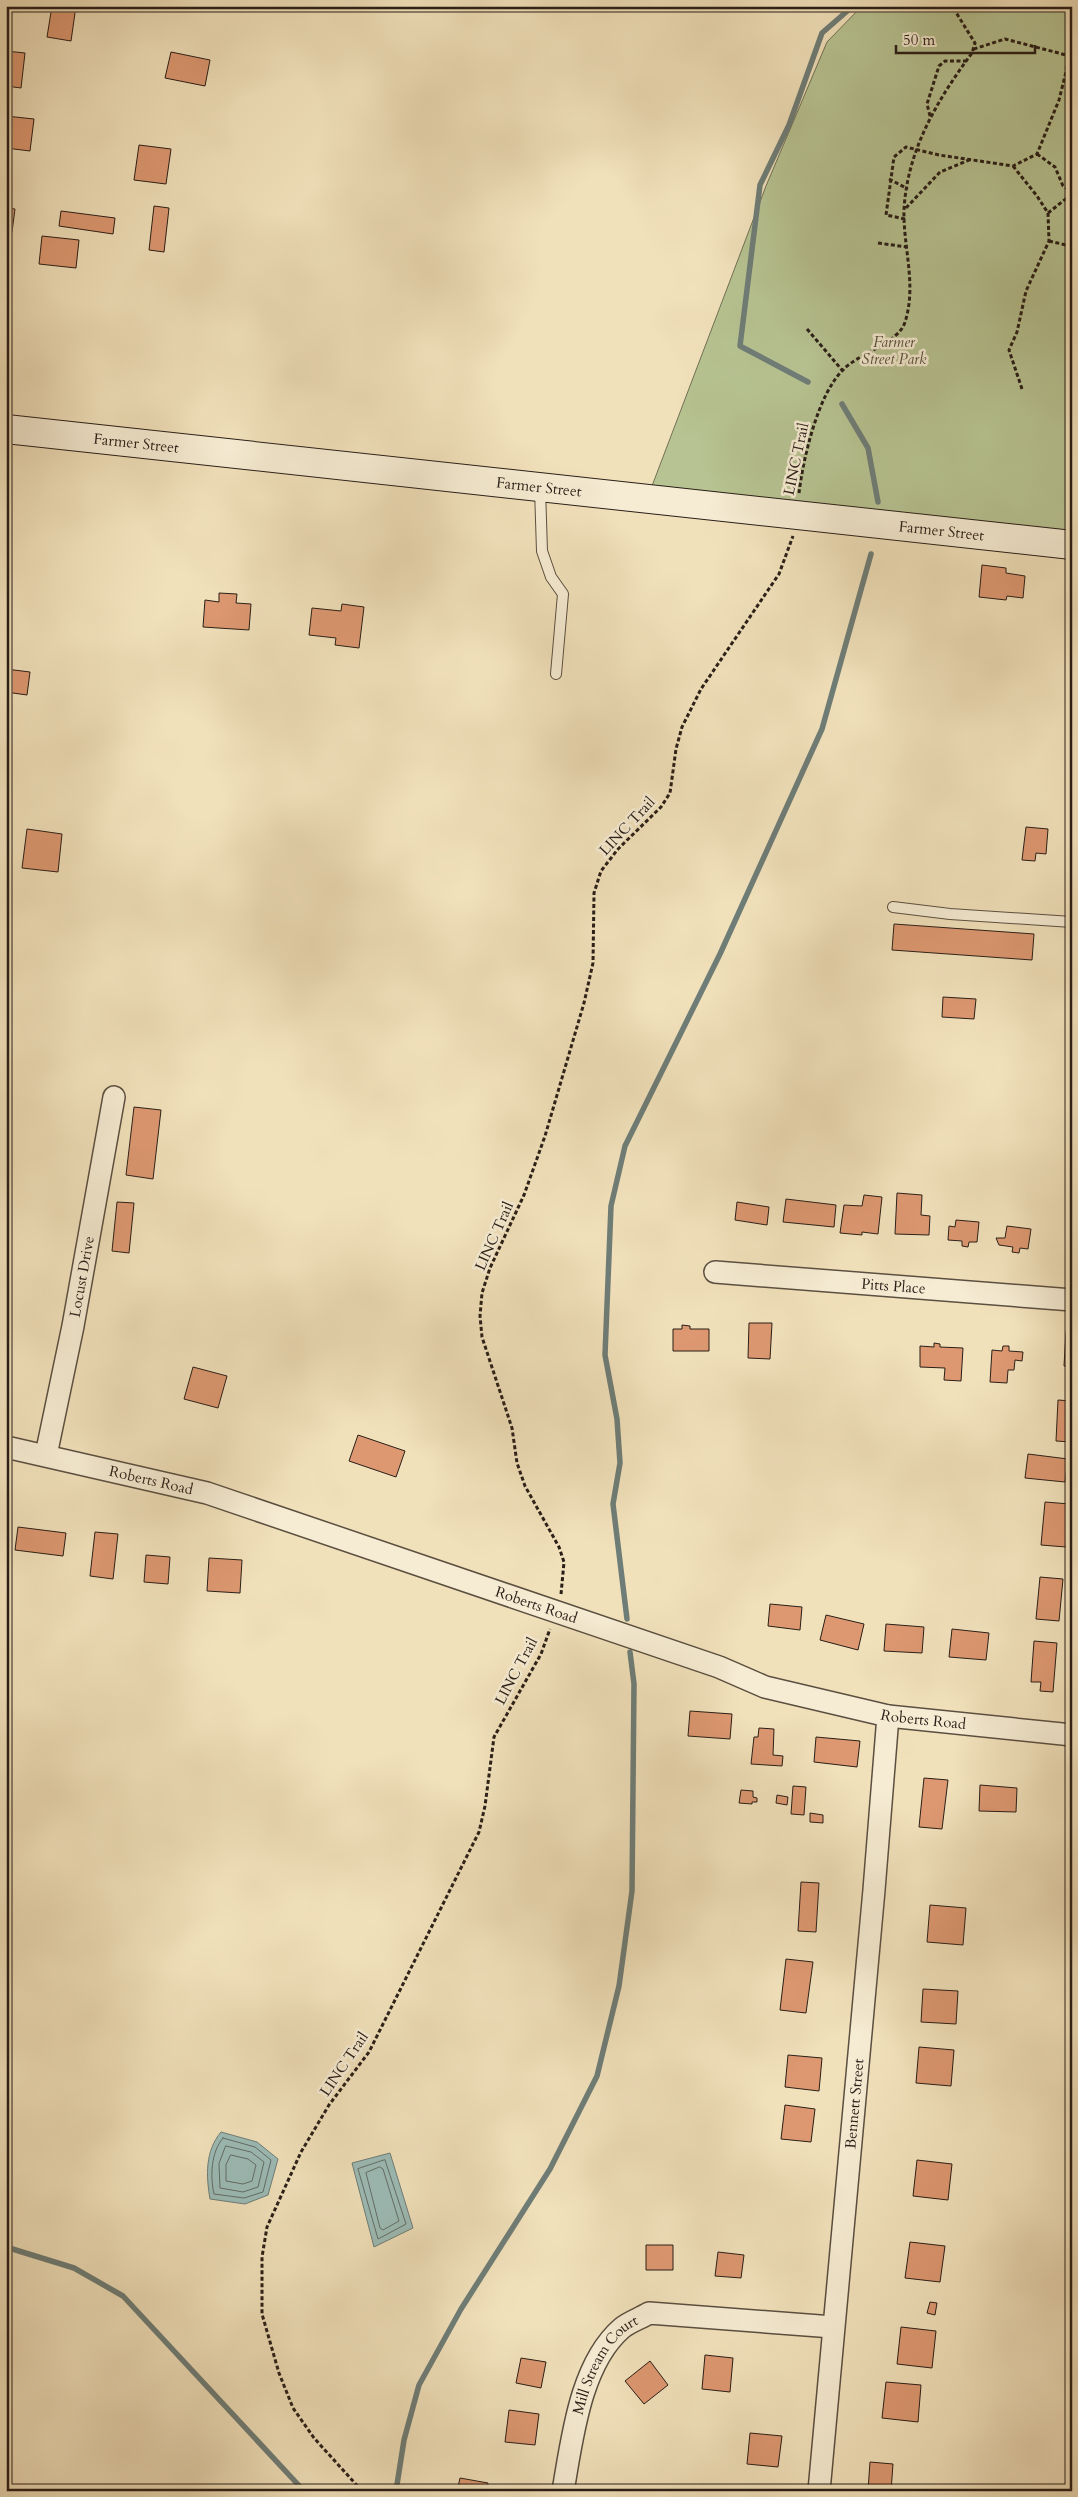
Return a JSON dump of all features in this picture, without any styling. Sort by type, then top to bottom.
[{"type":"street","name":"Farmer Street","points":[[6,429],[1072,545]]},
{"type":"street","name":"Locust Drive","points":[[46,1455],[114,1097]]},
{"type":"street","name":"Pitts Place","points":[[715,1272],[1072,1300]]},
{"type":"street","name":"Roberts Road","points":[[6,1447],[208,1493],[719,1667],[765,1686],[888,1716],[1072,1735]]},
{"type":"street","name":"Bennett Street","points":[[819,2491],[888,1716]]},
{"type":"street","name":"Mill Stream Court","points":[[563,2491],[577,2416],[591,2373],[606,2348],[622,2328],[649,2313],[833,2327]]},
{"type":"lane","points":[[540,488],[542,551],[551,577],[563,594],[556,674]]},
{"type":"lane","points":[[893,907],[1072,922]]},
{"type":"path","points":[[905,219],[886,215],[894,157],[906,147],[970,160],[1013,166],[1037,154],[1059,100],[1071,56],[1004,39],[973,49],[974,43],[952,6]]},
{"type":"path","name":"LINC Trail","points":[[362,2491],[314,2438],[293,2408],[279,2373],[262,2314],[262,2257],[266,2227],[301,2152],[329,2105],[369,2052],[479,1832],[485,1806],[494,1738],[541,1654],[562,1588],[564,1562],[559,1548],[525,1486],[517,1463],[512,1428],[482,1337],[480,1316],[482,1293],[490,1268],[530,1178],[545,1136],[584,1003],[593,963],[594,893],[601,872],[618,849],[661,808],[670,793],[676,749],[682,727],[701,689],[779,574],[792,545],[799,491],[812,430],[823,401],[842,370],[890,339],[904,325],[910,304],[904,210],[917,149],[930,117],[973,49]]},
{"type":"path","points":[[930,117],[927,104],[939,66],[945,61],[966,61]]},
{"type":"path","points":[[1037,154],[1055,167],[1063,186],[1072,193],[1048,213]]},
{"type":"path","points":[[904,210],[940,172],[970,160]]},
{"type":"path","points":[[1013,166],[1048,213],[1049,241],[1026,291],[1017,332],[1010,350],[1022,389]]},
{"type":"path","points":[[890,179],[908,189]]},
{"type":"path","points":[[1066,245],[1072,239]]},
{"type":"path","points":[[1049,241],[1072,248]]},
{"type":"path","points":[[878,243],[907,247]]},
{"type":"path","points":[[807,329],[842,370]]},
{"type":"green space","name":"Farmer Street Park","points":[[862,6],[1072,6],[1072,547],[644,507],[766,186],[827,42]]},
{"type":"water","points":[[221,2132],[257,2142],[278,2159],[268,2195],[245,2204],[210,2199],[208,2182],[209,2155]]},
{"type":"water","points":[[390,2153],[413,2228],[374,2247],[352,2163]]},
{"type":"building","points":[[52,6],[76,6],[71,41],[47,37]]},
{"type":"building","points":[[6,51],[25,53],[21,88],[6,86]]},
{"type":"building","points":[[171,52],[210,60],[205,86],[165,78]]},
{"type":"building","points":[[6,116],[34,119],[30,151],[6,148]]},
{"type":"building","points":[[139,145],[171,149],[166,184],[134,180]]},
{"type":"building","points":[[154,206],[169,208],[164,252],[149,250]]},
{"type":"building","points":[[6,208],[15,209],[12,232],[6,231]]},
{"type":"building","points":[[61,211],[115,218],[113,234],[59,226]]},
{"type":"building","points":[[42,236],[79,240],[76,268],[39,264]]},
{"type":"building","points":[[982,565],[1006,568],[1006,573],[1025,576],[1023,598],[1007,596],[1006,600],[979,597]]},
{"type":"building","points":[[219,593],[237,594],[236,603],[251,604],[249,630],[203,627],[205,600],[219,602]]},
{"type":"building","points":[[342,604],[364,607],[359,648],[335,645],[336,638],[309,635],[312,608],[341,611]]},
{"type":"building","points":[[6,669],[30,672],[27,695],[6,692]]},
{"type":"building","points":[[6,726],[11,726],[8,753],[6,753]]},
{"type":"building","points":[[1026,827],[1048,829],[1046,854],[1036,853],[1035,861],[1022,860]]},
{"type":"building","points":[[27,829],[62,834],[58,872],[22,868]]},
{"type":"building","points":[[894,924],[1034,934],[1032,960],[892,950]]},
{"type":"building","points":[[943,997],[976,999],[974,1019],[942,1017]]},
{"type":"building","points":[[1072,1006],[1072,1033],[1069,1032]]},
{"type":"building","points":[[134,1107],[161,1110],[153,1179],[126,1175]]},
{"type":"building","points":[[897,1193],[922,1195],[921,1215],[930,1216],[929,1235],[895,1234]]},
{"type":"building","points":[[864,1195],[882,1197],[878,1234],[862,1232],[862,1235],[840,1233],[844,1205],[862,1206]]},
{"type":"building","points":[[786,1199],[836,1205],[834,1227],[783,1222]]},
{"type":"building","points":[[117,1202],[134,1203],[129,1253],[112,1251]]},
{"type":"building","points":[[737,1202],[769,1207],[767,1225],[735,1220]]},
{"type":"building","points":[[956,1220],[979,1222],[977,1242],[969,1242],[968,1247],[962,1246],[962,1241],[948,1240],[949,1226],[955,1227]]},
{"type":"building","points":[[1007,1226],[1031,1229],[1028,1249],[1020,1248],[1019,1253],[1012,1252],[1013,1247],[999,1245],[996,1238],[1005,1238]]},
{"type":"building","points":[[749,1323],[772,1323],[770,1359],[748,1358]]},
{"type":"building","points":[[682,1325],[690,1326],[690,1329],[709,1329],[709,1351],[673,1351],[673,1329],[682,1329]]},
{"type":"building","points":[[1066,1331],[1072,1331],[1072,1367],[1064,1366]]},
{"type":"building","points":[[934,1343],[940,1344],[940,1347],[963,1348],[961,1381],[944,1380],[945,1368],[920,1367],[920,1346],[934,1347]]},
{"type":"building","points":[[1003,1346],[1009,1346],[1009,1351],[1023,1352],[1022,1361],[1015,1360],[1014,1370],[1008,1370],[1007,1383],[990,1382],[992,1350],[1002,1351]]},
{"type":"building","points":[[193,1367],[227,1376],[218,1408],[184,1399]]},
{"type":"building","points":[[1058,1400],[1072,1401],[1072,1442],[1056,1441]]},
{"type":"building","points":[[358,1435],[405,1451],[396,1477],[349,1461]]},
{"type":"building","points":[[1028,1454],[1068,1459],[1065,1482],[1025,1478]]},
{"type":"building","points":[[1045,1502],[1070,1504],[1066,1547],[1041,1545]]},
{"type":"building","points":[[18,1527],[66,1533],[63,1556],[15,1550]]},
{"type":"building","points":[[95,1532],[118,1534],[113,1579],[90,1576]]},
{"type":"building","points":[[146,1555],[170,1557],[168,1584],[144,1582]]},
{"type":"building","points":[[209,1558],[242,1560],[240,1593],[207,1591]]},
{"type":"building","points":[[1040,1577],[1063,1579],[1059,1621],[1036,1619]]},
{"type":"building","points":[[770,1604],[802,1607],[800,1630],[768,1626]]},
{"type":"building","points":[[826,1615],[864,1624],[858,1650],[820,1640]]},
{"type":"building","points":[[886,1624],[924,1627],[922,1653],[884,1651]]},
{"type":"building","points":[[952,1629],[989,1633],[986,1660],[949,1657]]},
{"type":"building","points":[[1034,1641],[1057,1643],[1053,1692],[1040,1691],[1041,1682],[1031,1682]]},
{"type":"building","points":[[690,1711],[732,1714],[730,1739],[688,1736]]},
{"type":"building","points":[[759,1728],[774,1729],[773,1755],[783,1756],[782,1766],[751,1764],[754,1737],[758,1737]]},
{"type":"building","points":[[816,1737],[860,1741],[857,1767],[814,1762]]},
{"type":"building","points":[[924,1778],[948,1780],[942,1829],[919,1827]]},
{"type":"building","points":[[980,1785],[1017,1788],[1016,1812],[979,1811]]},
{"type":"building","points":[[793,1786],[806,1787],[804,1815],[791,1814]]},
{"type":"building","points":[[741,1790],[753,1791],[753,1797],[757,1798],[757,1802],[752,1802],[752,1804],[739,1803]]},
{"type":"building","points":[[777,1795],[788,1797],[787,1805],[776,1803]]},
{"type":"building","points":[[810,1813],[823,1815],[823,1823],[810,1822]]},
{"type":"building","points":[[801,1882],[819,1883],[816,1932],[798,1931]]},
{"type":"building","points":[[930,1905],[966,1908],[963,1945],[927,1942]]},
{"type":"building","points":[[786,1959],[813,1962],[806,2013],[780,2010]]},
{"type":"building","points":[[923,1989],[958,1991],[956,2024],[921,2022]]},
{"type":"building","points":[[919,2047],[954,2050],[951,2086],[916,2083]]},
{"type":"building","points":[[788,2055],[822,2058],[819,2091],[785,2087]]},
{"type":"building","points":[[785,2105],[815,2109],[811,2142],[781,2139]]},
{"type":"building","points":[[917,2160],[952,2164],[948,2200],[913,2196]]},
{"type":"building","points":[[910,2242],[945,2246],[940,2282],[905,2278]]},
{"type":"building","points":[[646,2245],[673,2245],[673,2270],[646,2270]]},
{"type":"building","points":[[718,2252],[744,2255],[741,2278],[715,2276]]},
{"type":"building","points":[[930,2302],[937,2303],[935,2315],[927,2313]]},
{"type":"building","points":[[901,2327],[936,2331],[932,2368],[897,2364]]},
{"type":"building","points":[[705,2355],[733,2358],[730,2392],[702,2389]]},
{"type":"building","points":[[521,2358],[546,2362],[541,2388],[516,2383]]},
{"type":"building","points":[[650,2361],[668,2385],[644,2404],[625,2381]]},
{"type":"building","points":[[886,2382],[921,2385],[918,2422],[882,2418]]},
{"type":"building","points":[[509,2410],[539,2414],[535,2445],[505,2442]]},
{"type":"building","points":[[750,2433],[782,2436],[778,2467],[747,2464]]},
{"type":"building","points":[[870,2462],[893,2464],[891,2491],[868,2491]]},
{"type":"building","points":[[460,2478],[488,2483],[487,2491],[455,2490],[458,2487]]},
{"type":"building","points":[[629,2486],[660,2490],[660,2491],[629,2491]]},
{"type":"waterway","points":[[808,382],[740,346],[760,185],[789,125],[822,33],[853,6]]},
{"type":"waterway","points":[[842,404],[868,448],[878,502]]},
{"type":"waterway","points":[[627,1619],[613,1504],[620,1463],[617,1419],[605,1355],[611,1206],[625,1146],[720,954],[822,729],[871,554]]},
{"type":"waterway","points":[[396,2491],[404,2440],[419,2385],[461,2309],[550,2169],[597,2076],[619,1986],[632,1891],[634,1684],[630,1652]]},
{"type":"waterway","points":[[6,2247],[74,2268],[123,2296],[304,2491]]}]
